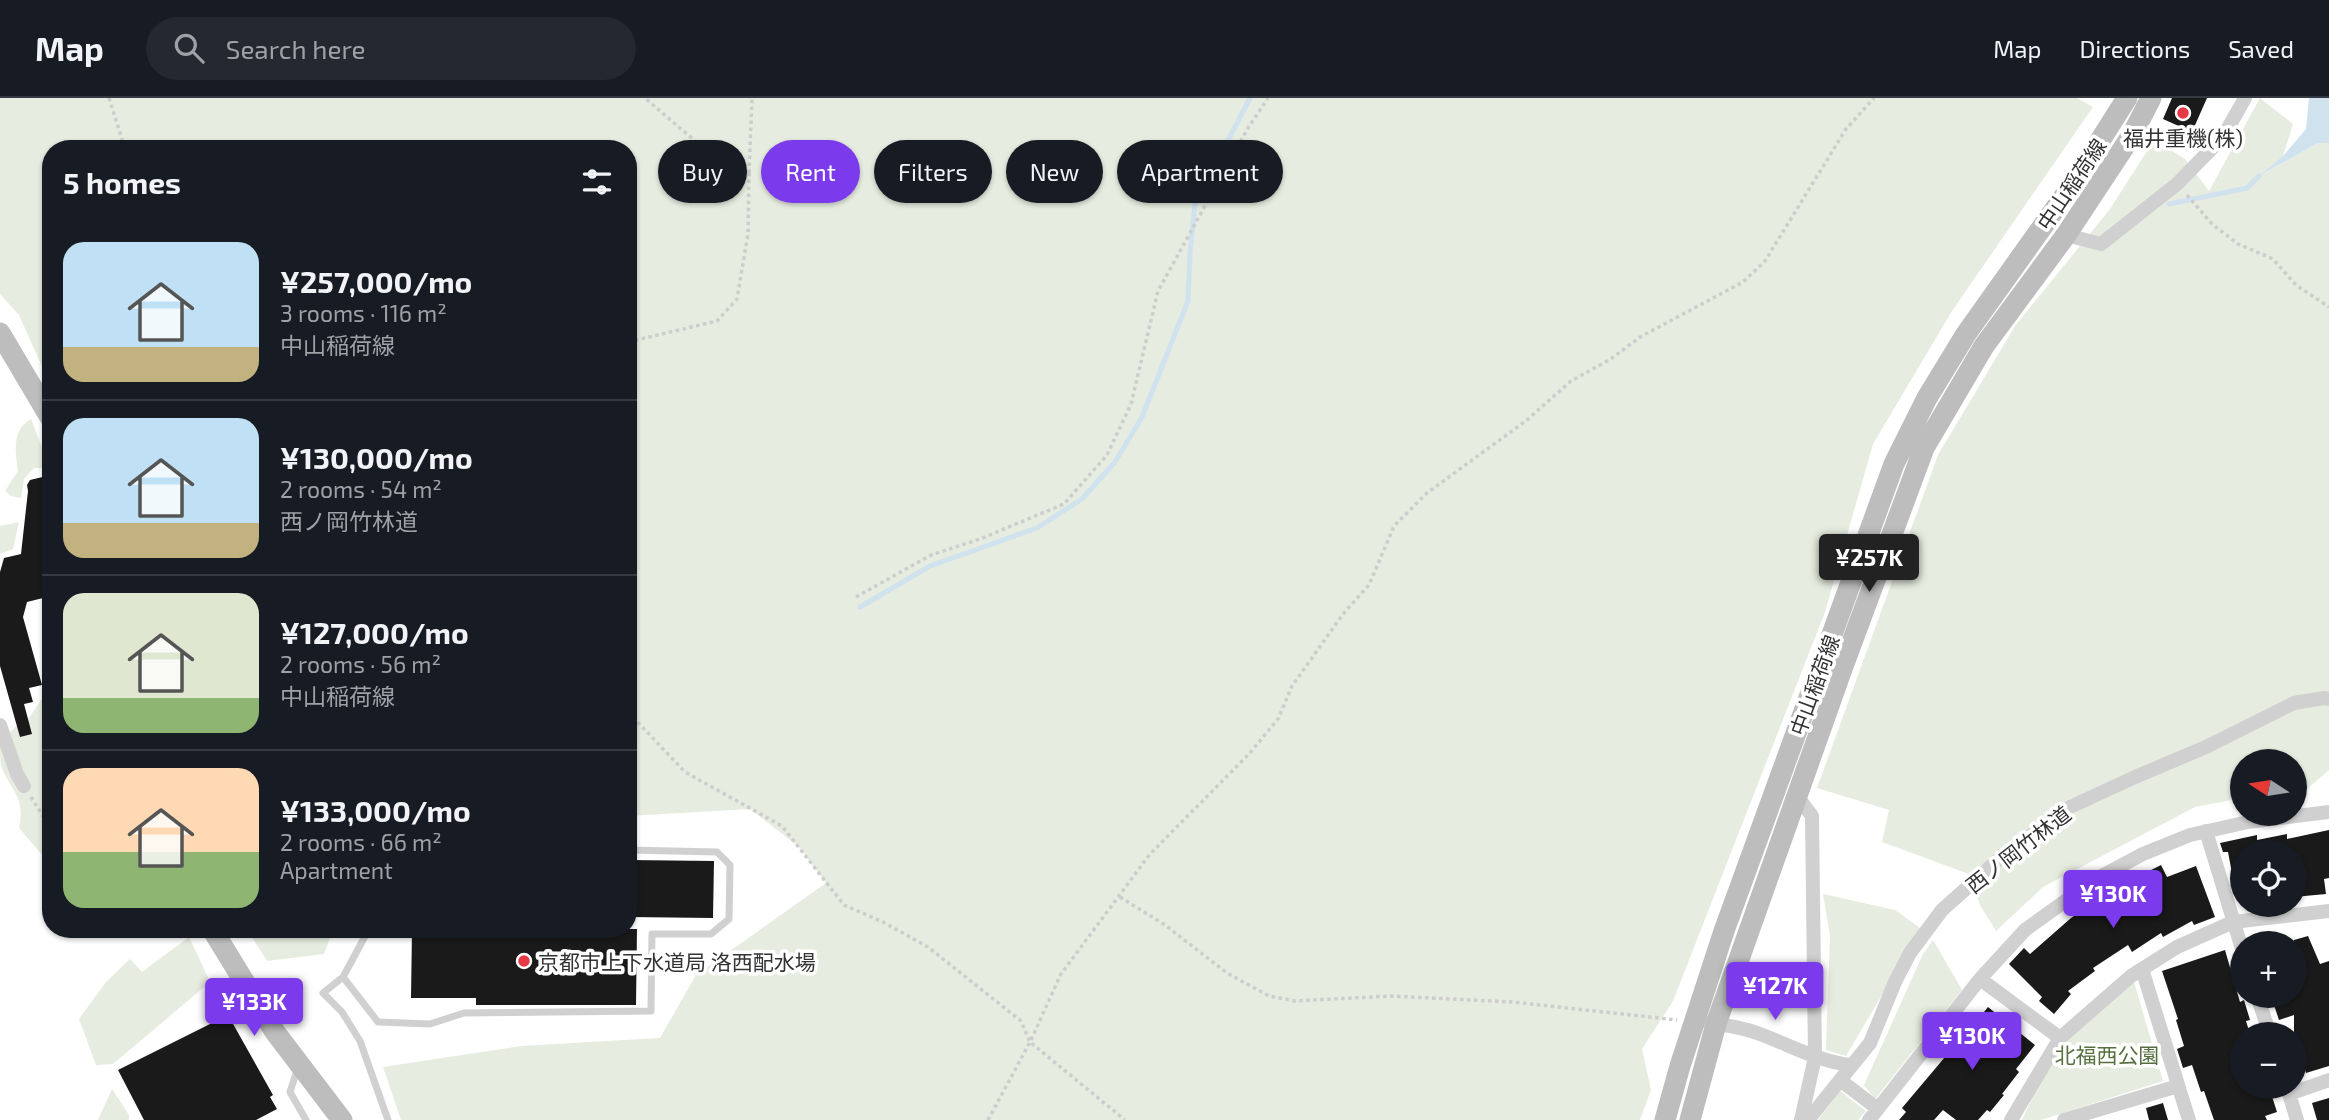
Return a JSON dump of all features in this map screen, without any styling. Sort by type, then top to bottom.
[{"type":"main road","name":"中山稲荷線","points":[[1665,1120],[1724,931],[1894,464],[1927,398],[1966,334],[2070,188],[2127,98]]},
{"type":"main road","name":"中山稲荷線","points":[[1690,1120],[1716,1024],[1924,448],[1984,346],[2066,235],[2132,135],[2151,98]]},
{"type":"main road","points":[[0,333],[42,404]]},
{"type":"main road","points":[[217,938],[255,1001],[342,1120]]},
{"type":"street","points":[[2066,235],[2101,244],[2177,184],[2223,137],[2245,98]]},
{"type":"street","name":"西ノ岡竹林道","points":[[1808,1120],[1870,1043],[1910,953],[1942,910],[1998,860],[2068,808],[2206,747],[2294,703],[2329,699]]},
{"type":"street","points":[[0,725],[17,774],[24,786]]},
{"type":"street","points":[[1797,796],[1812,816],[1815,1057],[1801,1120]]},
{"type":"street","points":[[1840,1080],[1874,1114],[1980,979],[2025,930],[2096,879],[2143,854],[2190,835],[2248,822],[2329,812]]},
{"type":"street","points":[[2207,831],[2236,931]]},
{"type":"street","points":[[2011,1120],[2060,1038],[2088,1010],[2142,969],[2177,947],[2233,922],[2329,911]]},
{"type":"street","points":[[2142,969],[2189,1120]]},
{"type":"street","points":[[1980,979],[2060,1038]]},
{"type":"street","points":[[1694,1021],[1755,1032],[1815,1057],[1850,1065]]},
{"type":"street","points":[[2307,1085],[2329,1080]]},
{"type":"street","points":[[2064,1120],[2178,1086]]},
{"type":"street","points":[[2291,1099],[2297,1120]]},
{"type":"lane","points":[[342,977],[378,1022],[430,1024],[464,1013],[651,1012],[652,934],[711,934],[729,919],[730,865],[717,852],[637,850]]},
{"type":"lane","points":[[364,938],[342,977],[323,993],[342,1012],[360,1041],[388,1120]]},
{"type":"lane","points":[[299,1064],[290,1092],[306,1120]]},
{"type":"path","points":[[109,98],[122,140]]},
{"type":"path","points":[[645,98],[709,153],[749,174]]},
{"type":"path","points":[[637,340],[717,321],[737,299],[748,234],[752,98]]},
{"type":"path","points":[[856,597],[931,555],[981,539],[1064,504],[1107,455],[1131,404],[1158,291],[1248,128],[1268,98]]},
{"type":"path","points":[[988,1120],[1030,1042],[1062,974],[1150,855],[1249,754],[1278,719],[1292,685],[1343,614],[1369,585],[1394,526],[1427,493],[1527,420],[1571,381],[1611,359],[1640,337],[1743,282],[1765,261],[1846,129],[1874,98]]},
{"type":"path","points":[[2177,184],[2212,224],[2238,244],[2273,260],[2297,285],[2329,307]]},
{"type":"path","points":[[637,721],[685,772],[782,826],[844,905],[883,922],[928,947],[1021,1021],[1030,1042],[1125,1120]]},
{"type":"path","points":[[24,786],[42,814]]},
{"type":"path","points":[[1120,897],[1165,925],[1227,973],[1269,996],[1295,1001],[1391,996],[1512,1002],[1694,1021]]},
{"type":"green space","points":[[0,98],[2077,98],[2093,107],[1952,311],[1873,444],[1825,612],[1673,1001],[1642,1049],[1651,1090],[1640,1120],[401,1120],[383,1067],[521,1046],[660,1038],[696,975],[826,883],[798,846],[750,809],[637,815],[637,140],[42,140],[42,367],[19,315],[0,294]]},
{"type":"green space","points":[[2260,98],[2293,124],[2283,156],[2263,174],[2318,143],[2329,143],[2329,770],[2307,788],[2307,749],[2230,749],[2230,800],[2195,807],[2043,887],[1996,931],[1980,905],[1969,874],[1882,842],[1889,810],[1817,788],[1938,455],[2015,326],[2110,209],[2154,140],[2185,159],[2209,191]]},
{"type":"green space","points":[[31,419],[42,447],[42,468],[34,468],[24,479],[21,498],[11,496],[5,491],[18,471],[16,442],[25,423]]},
{"type":"green space","points":[[19,522],[13,549],[0,554],[0,526]]},
{"type":"green space","points":[[42,698],[42,855],[19,828],[19,801],[1,766],[0,743],[15,727],[29,718]]},
{"type":"green space","points":[[1823,894],[1895,910],[1924,931],[1895,973],[1846,1056],[1826,1050],[1830,936]]},
{"type":"green space","points":[[189,938],[210,982],[113,1064],[96,1065],[79,1019],[106,982],[130,959],[142,972]]},
{"type":"green space","points":[[253,938],[330,938],[324,954],[267,961]]},
{"type":"green space","points":[[1933,940],[1962,990],[1875,1099],[1864,1085],[1923,954]]},
{"type":"green space","name":"北福西公園","points":[[2134,982],[2163,1081],[2041,1120],[2022,1120],[2062,1036]]},
{"type":"green space","points":[[112,1089],[129,1115],[129,1120],[98,1120]]},
{"type":"green space","points":[[1840,1091],[1866,1111],[1858,1120],[1818,1120]]},
{"type":"water","points":[[2309,98],[2329,98],[2329,143],[2318,143],[2259,176],[2283,156],[2306,129]]},
{"type":"building","name":"福井重機(株)","points":[[2172,98],[2207,98],[2192,132],[2163,119]]},
{"type":"building","points":[[42,477],[42,598],[27,602],[23,617],[42,685],[29,688],[33,702],[24,704],[32,734],[20,737],[0,666],[0,572],[4,558],[21,554],[27,485],[30,480]]},
{"type":"building","points":[[2329,830],[2329,878],[2324,879],[2326,894],[2307,896],[2307,840],[2257,840],[2287,834],[2287,839]]},
{"type":"building","points":[[2257,835],[2257,840],[2234,840]]},
{"type":"building","points":[[2230,841],[2230,863],[2228,852],[2223,852],[2220,843]]},
{"type":"building","points":[[637,860],[714,861],[713,918],[637,917]]},
{"type":"building","points":[[2161,865],[2167,877],[2196,866],[2215,917],[2194,925],[2192,921],[2163,937],[2161,933],[2132,952],[2128,945],[2093,968],[2095,971],[2068,991],[2071,994],[2054,1014],[2039,1001],[2042,997],[2009,964],[2024,948],[2030,954],[2071,918],[2103,897],[2102,895]]},
{"type":"building","points":[[2307,936],[2320,964],[2329,961],[2329,1066],[2307,1073],[2307,1022],[2294,1022],[2294,1015],[2279,1020],[2275,1008],[2307,1008]]},
{"type":"building","name":"京都市上下水道局 洛西配水場","points":[[412,938],[637,938],[636,1005],[476,1005],[476,998],[411,998]]},
{"type":"building","points":[[2225,950],[2230,967],[2230,1008],[2246,1008],[2250,1020],[2230,1022],[2230,1099],[2273,1099],[2277,1112],[2265,1116],[2267,1120],[2214,1120],[2192,1065],[2183,1068],[2177,1049],[2184,1046],[2162,971]]},
{"type":"building","points":[[1988,1007],[2035,1045],[2016,1069],[2019,1072],[2002,1094],[2004,1095],[1990,1112],[1987,1110],[1978,1120],[1956,1120],[1943,1110],[1934,1120],[1899,1120],[1906,1112],[1902,1108],[1956,1044],[1949,1039],[1961,1024],[1969,1031]]},
{"type":"building","points":[[228,1015],[273,1095],[270,1097],[277,1109],[256,1120],[144,1120],[118,1070]]},
{"type":"building","points":[[2329,1098],[2329,1120],[2317,1120],[2312,1103]]},
{"type":"building","points":[[2163,1103],[2168,1120],[2149,1120],[2146,1108]]},
{"type":"waterway","points":[[860,607],[930,566],[1037,528],[1082,499],[1115,462],[1142,417],[1188,301],[1195,204],[1250,98]]},
{"type":"waterway","points":[[2169,204],[2247,188],[2259,176]]},
{"type":"place","name":"福井重機(株)","points":[[2183,113]]},
{"type":"place","name":"京都市上下水道局 洛西配水場","points":[[524,961]]}]
